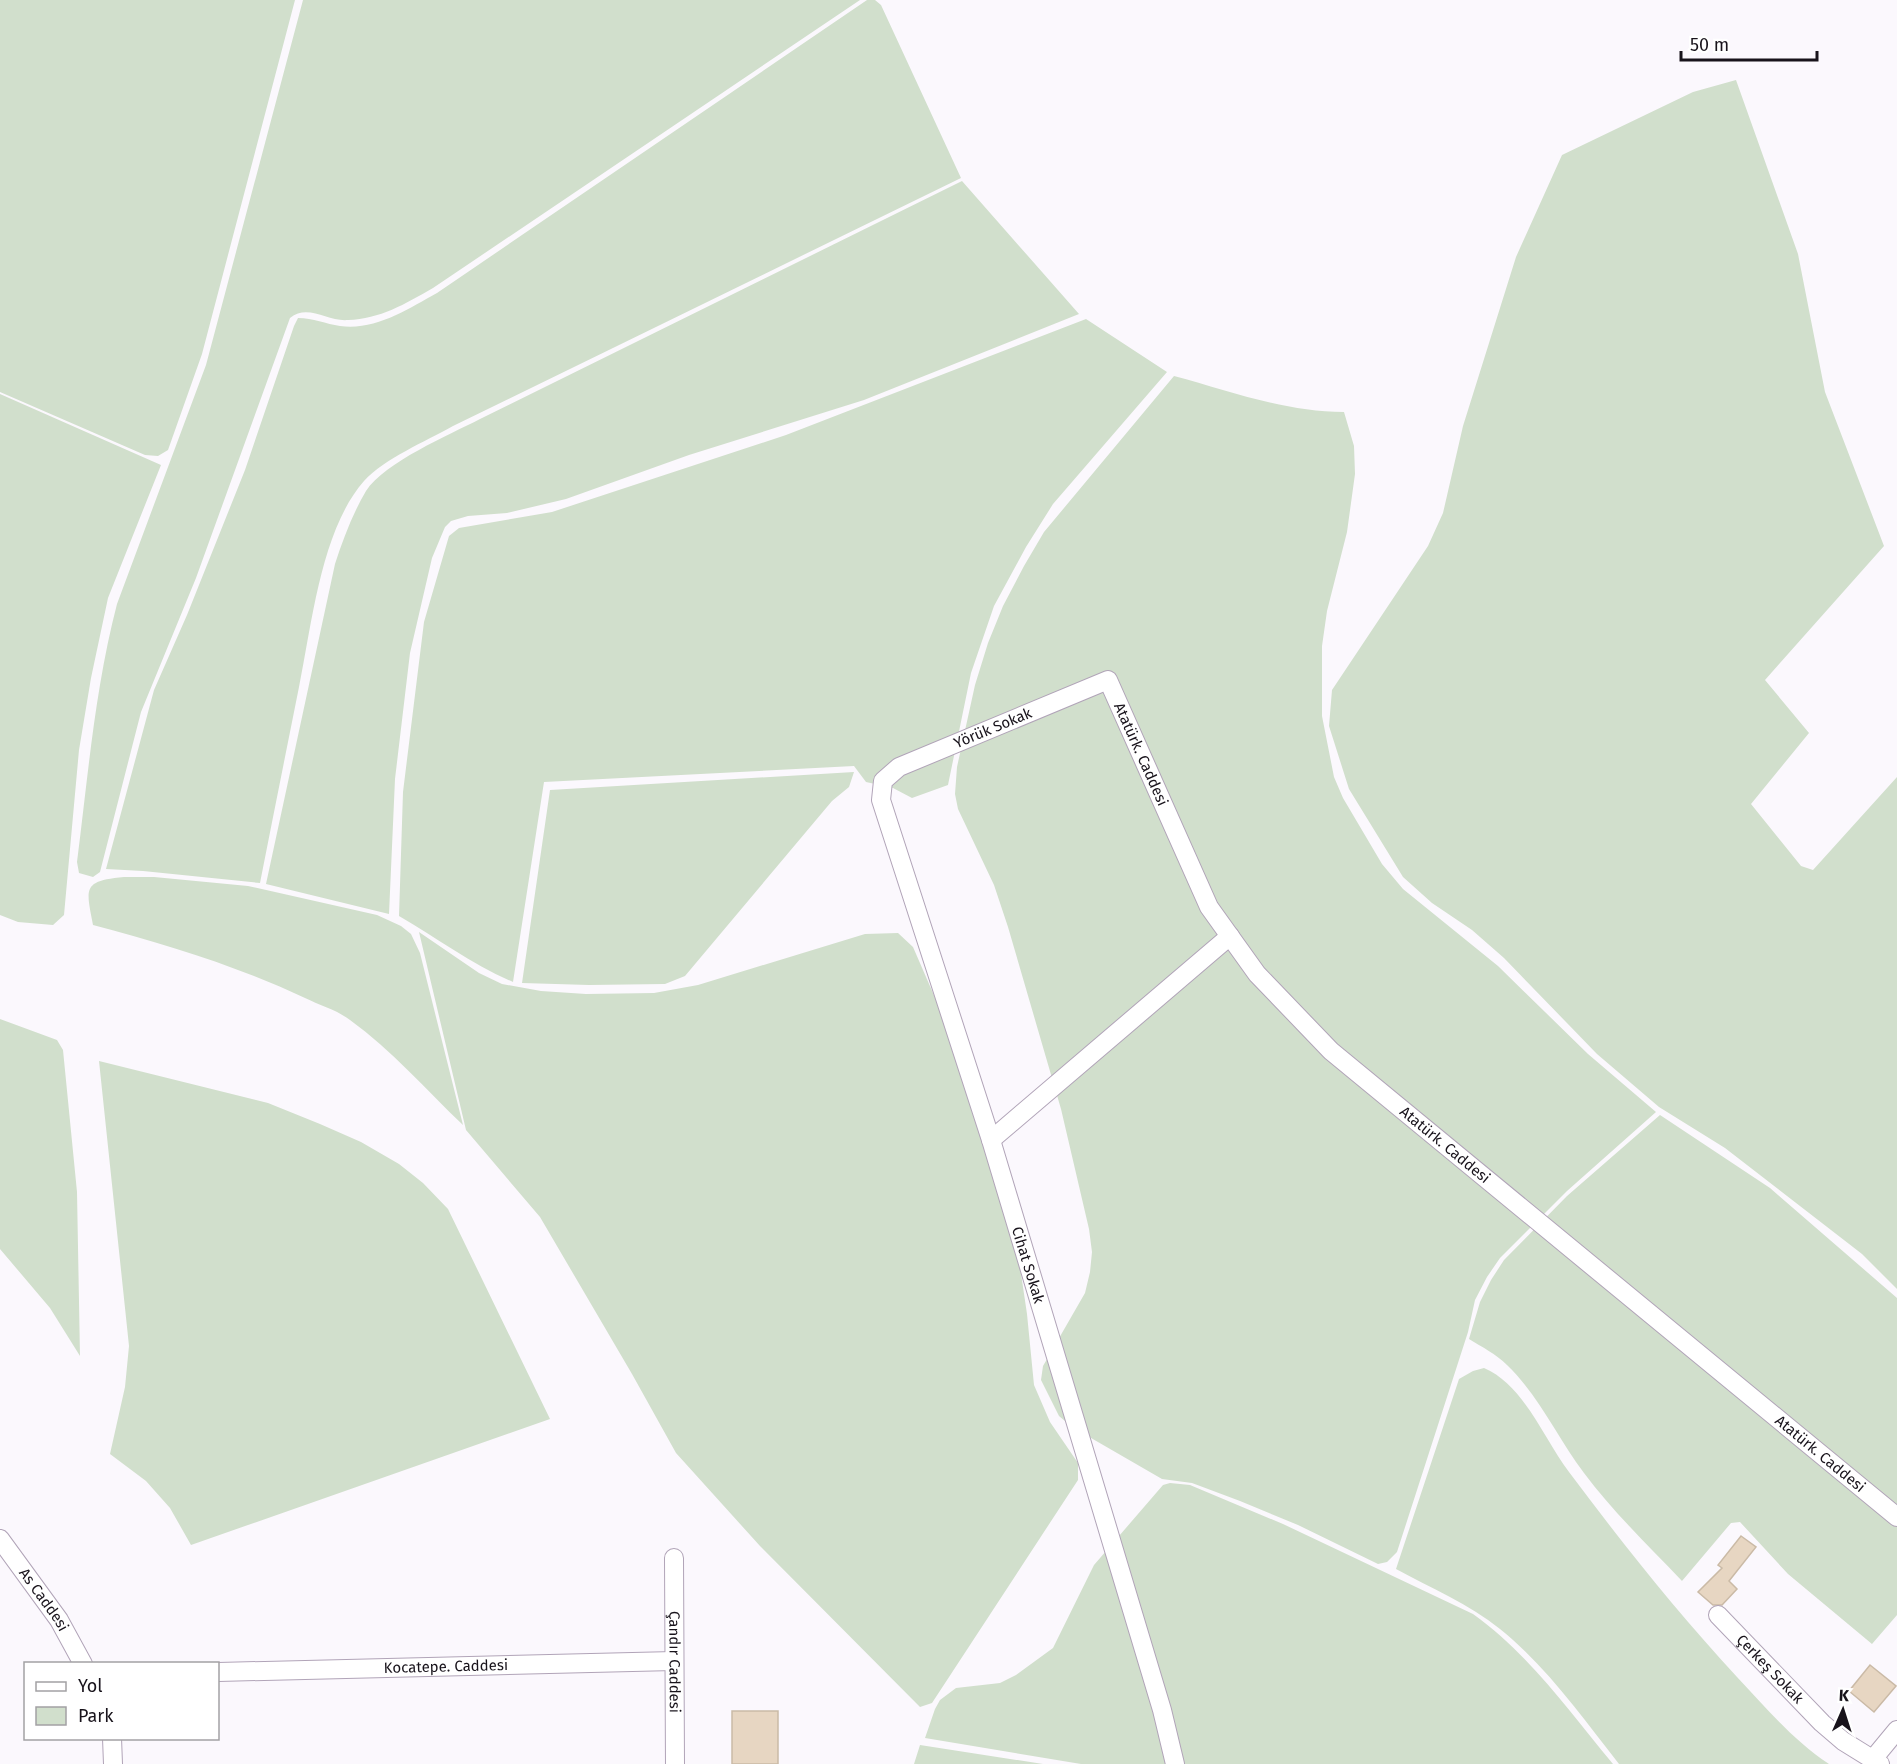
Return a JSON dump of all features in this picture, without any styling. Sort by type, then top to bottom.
[{"type":"street","name":"Yörük Sokak","points":[[883,781],[899,766],[1108,680]]},
{"type":"street","name":"Atatürk. Caddesi","points":[[1108,680],[1209,907],[1257,974],[1331,1051],[1897,1517]]},
{"type":"street","name":"Cihat Sokak","points":[[883,781],[881,800],[991,1140],[1162,1710],[1174,1758]]},
{"type":"street","points":[[991,1140],[1230,936]]},
{"type":"street","name":"As Caddesi","points":[[0,1539],[59,1620],[82,1662]]},
{"type":"street","name":"Çandır Caddesi","points":[[674,1558],[675,1764]]},
{"type":"street","name":"Çerkeş Sokak","points":[[1718,1615],[1822,1723],[1843,1741],[1876,1761]]},
{"type":"street","name":"Kocatepe. Caddesi","points":[[219,1672],[674,1661]]},
{"type":"street","points":[[1876,1761],[1897,1730]]},
{"type":"street","points":[[112,1740],[113,1764]]},
{"type":"green space","points":[[0,0],[295,0],[202,354],[168,450],[158,456],[145,455],[0,392]]},
{"type":"green space","points":[[303,0],[860,0],[423,294],[382,314],[360,319],[341,320],[304,312],[290,318],[196,578],[141,712],[100,872],[93,877],[79,873],[77,862],[98,700],[109,636],[117,604],[206,365]]},
{"type":"green space","points":[[867,0],[875,0],[881,5],[961,178],[453,426],[394,458],[373,473],[349,501],[328,551],[320,579],[260,883],[106,869],[154,690],[187,615],[245,470],[298,318],[353,327],[378,322],[415,306]]},
{"type":"green space","points":[[1736,80],[1798,254],[1825,392],[1884,546],[1765,680],[1809,733],[1751,804],[1801,866],[1813,870],[1897,777],[1897,1289],[1862,1254],[1725,1148],[1659,1107],[1597,1054],[1504,958],[1472,930],[1432,903],[1403,877],[1349,789],[1329,726],[1332,690],[1428,546],[1443,513],[1463,426],[1516,257],[1562,155],[1693,92]]},
{"type":"green space","points":[[962,181],[1079,314],[864,400],[689,455],[566,499],[507,513],[468,516],[451,521],[445,527],[432,558],[410,653],[395,779],[389,914],[266,884],[335,564],[357,508],[375,480],[402,460],[435,441]]},
{"type":"green space","points":[[1086,319],[1167,372],[1053,504],[1026,547],[994,606],[971,673],[948,785],[912,798],[893,788],[866,782],[854,766],[544,782],[513,982],[469,959],[399,916],[403,792],[424,622],[449,536],[459,528],[552,512],[786,435]]},
{"type":"green space","points":[[1174,376],[1279,405],[1344,412],[1354,446],[1355,474],[1347,532],[1327,611],[1322,646],[1322,716],[1334,777],[1343,798],[1382,864],[1403,889],[1498,966],[1588,1054],[1656,1112],[1567,1191],[1500,1258],[1487,1277],[1475,1300],[1468,1332],[1397,1552],[1387,1562],[1378,1564],[1298,1525],[1240,1501],[1192,1483],[1162,1479],[1072,1427],[1059,1416],[1041,1380],[1043,1366],[1085,1293],[1092,1252],[1089,1229],[1061,1109],[1008,927],[994,885],[958,809],[955,794],[957,767],[975,685],[988,643],[1003,606],[1024,566],[1044,532]]},
{"type":"green space","points":[[0,394],[161,465],[108,598],[79,750],[64,915],[53,925],[18,922],[0,915]]},
{"type":"green space","points":[[854,772],[849,787],[832,801],[685,976],[665,984],[522,983],[550,790]]},
{"type":"green space","points":[[124,877],[154,877],[248,886],[377,915],[401,926],[411,934],[420,953],[463,1125],[380,1044],[339,1013],[227,966],[93,925],[89,902],[90,889],[100,881]]},
{"type":"green space","points":[[419,932],[479,973],[502,984],[541,991],[586,994],[654,993],[698,985],[865,934],[898,933],[913,947],[992,1129],[1008,1186],[1027,1314],[1034,1385],[1050,1422],[1078,1463],[1078,1480],[932,1703],[920,1707],[760,1546],[676,1453],[540,1217],[466,1130]]},
{"type":"green space","points":[[0,1019],[57,1040],[63,1050],[77,1192],[80,1356],[50,1308],[0,1249]]},
{"type":"green space","points":[[99,1061],[268,1103],[361,1142],[399,1164],[423,1183],[448,1209],[550,1419],[191,1545],[170,1508],[146,1481],[110,1454],[125,1387],[129,1346]]},
{"type":"green space","points":[[1660,1115],[1770,1188],[1897,1298],[1897,1615],[1872,1644],[1788,1574],[1740,1522],[1731,1523],[1682,1581],[1595,1487],[1518,1377],[1498,1357],[1469,1339],[1480,1302],[1504,1260],[1567,1196]]},
{"type":"green space","points":[[1484,1368],[1498,1376],[1522,1400],[1569,1472],[1693,1628],[1780,1723],[1829,1764],[1619,1764],[1563,1693],[1500,1629],[1450,1597],[1396,1569],[1459,1379]]},
{"type":"green space","points":[[1170,1483],[1190,1485],[1283,1524],[1473,1614],[1530,1665],[1613,1764],[1081,1764],[925,1738],[940,1700],[956,1688],[1000,1683],[1016,1675],[1053,1648],[1094,1565],[1163,1485]]},
{"type":"green space","points":[[920,1745],[1043,1764],[914,1764]]},
{"type":"building","points":[[1741,1536],[1756,1547],[1729,1581],[1737,1589],[1722,1605],[1713,1605],[1698,1592],[1722,1568],[1718,1565]]},
{"type":"building","points":[[1870,1665],[1896,1686],[1874,1712],[1849,1691]]},
{"type":"building","points":[[732,1711],[778,1711],[778,1764],[732,1764]]}]
